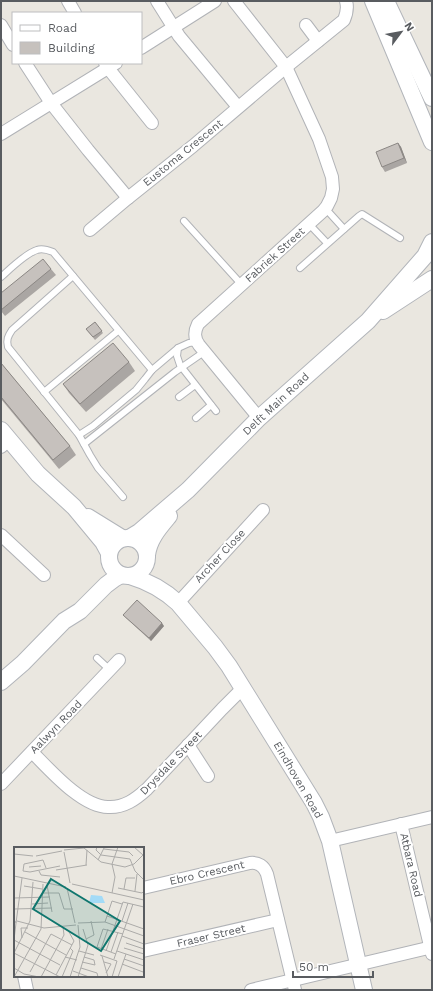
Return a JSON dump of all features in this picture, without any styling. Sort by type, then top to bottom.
[{"type":"street","points":[[68,1],[74,12]]},
{"type":"street","points":[[157,1],[179,36],[238,108]]},
{"type":"street","points":[[142,47],[215,1]]},
{"type":"street","name":"Fabriek Street","points":[[200,347],[195,334],[198,324],[325,208],[329,202],[333,189],[332,178],[319,139],[286,66],[234,1]]},
{"type":"street","name":"Eustoma Crescent","points":[[90,230],[238,108],[286,66],[344,20],[348,7],[346,1]]},
{"type":"street","points":[[373,1],[432,142]]},
{"type":"street","points":[[386,1],[432,98]]},
{"type":"street","points":[[1,25],[12,43]]},
{"type":"street","points":[[306,25],[318,41]]},
{"type":"street","points":[[26,64],[51,104],[128,198]]},
{"type":"street","points":[[1,134],[51,104],[110,65],[152,123]]},
{"type":"street","name":"Delft Main Road","points":[[126,538],[139,532],[188,490],[259,418],[368,321],[424,256],[432,242]]},
{"type":"street","name":"Delft Main Road","points":[[368,321],[432,279]]},
{"type":"street","points":[[200,347],[259,418]]},
{"type":"street","points":[[4,439],[38,474],[74,507],[103,542],[109,555],[112,568],[116,572],[126,575]]},
{"type":"street","name":"Delft Main Road","points":[[147,558],[151,540],[188,490]]},
{"type":"street","points":[[74,507],[126,538]]},
{"type":"street","name":"Archer Close","points":[[175,600],[263,510]]},
{"type":"street","points":[[1,535],[44,574]]},
{"type":"street","points":[[1,682],[64,621],[74,605],[99,578],[106,567],[112,546],[116,541],[126,538],[136,539],[141,543],[145,548],[147,558],[141,571],[136,574],[126,575],[114,579],[80,611],[64,621]]},
{"type":"street","name":"Eindhoven Road","points":[[147,558],[156,577],[215,647],[243,688],[314,803],[330,841],[364,990]]},
{"type":"street","name":"Eindhoven Road","points":[[126,575],[145,581],[175,600]]},
{"type":"street","name":"Aalwyn Road","points":[[1,784],[119,660]]},
{"type":"street","name":"Drysdale Street","points":[[32,752],[73,791],[89,802],[100,806],[117,807],[134,800],[140,795],[243,688]]},
{"type":"street","points":[[188,745],[208,776]]},
{"type":"street","points":[[330,841],[432,817]]},
{"type":"street","name":"Atbara Road","points":[[401,824],[432,950]]},
{"type":"street","name":"Ebro Crescent","points":[[144,888],[250,862],[257,863],[264,867],[267,874],[293,985]]},
{"type":"street","name":"Fraser Street","points":[[144,951],[278,920]]},
{"type":"street","points":[[251,990],[293,985],[358,964],[432,950]]},
{"type":"lane","points":[[325,208],[344,229]]},
{"type":"lane","points":[[300,268],[362,214],[400,238]]},
{"type":"lane","points":[[184,221],[242,285]]},
{"type":"lane","points":[[309,224],[327,243]]},
{"type":"lane","points":[[1,277],[28,254],[37,250],[53,252],[152,370]]},
{"type":"lane","points":[[73,276],[12,330],[6,342],[8,347],[80,435],[98,468],[123,497]]},
{"type":"lane","points":[[44,392],[118,331]]},
{"type":"lane","points":[[80,435],[136,390],[152,370],[178,348],[189,343],[200,347],[181,368],[84,444]]},
{"type":"lane","points":[[178,348],[178,359],[181,368],[216,411]]},
{"type":"lane","points":[[179,397],[195,385]]},
{"type":"lane","points":[[196,418],[211,405]]},
{"type":"lane","points":[[97,658],[110,670]]},
{"type":"building","points":[[398,143],[404,158],[382,167],[376,152]]},
{"type":"building","points":[[43,259],[51,269],[1,310],[1,293]]},
{"type":"building","points":[[95,322],[102,331],[93,337],[86,329]]},
{"type":"building","points":[[113,343],[129,362],[80,404],[63,384]]},
{"type":"building","points":[[1,363],[70,446],[53,460],[1,397]]},
{"type":"building","points":[[137,600],[162,623],[149,638],[123,615]]}]
